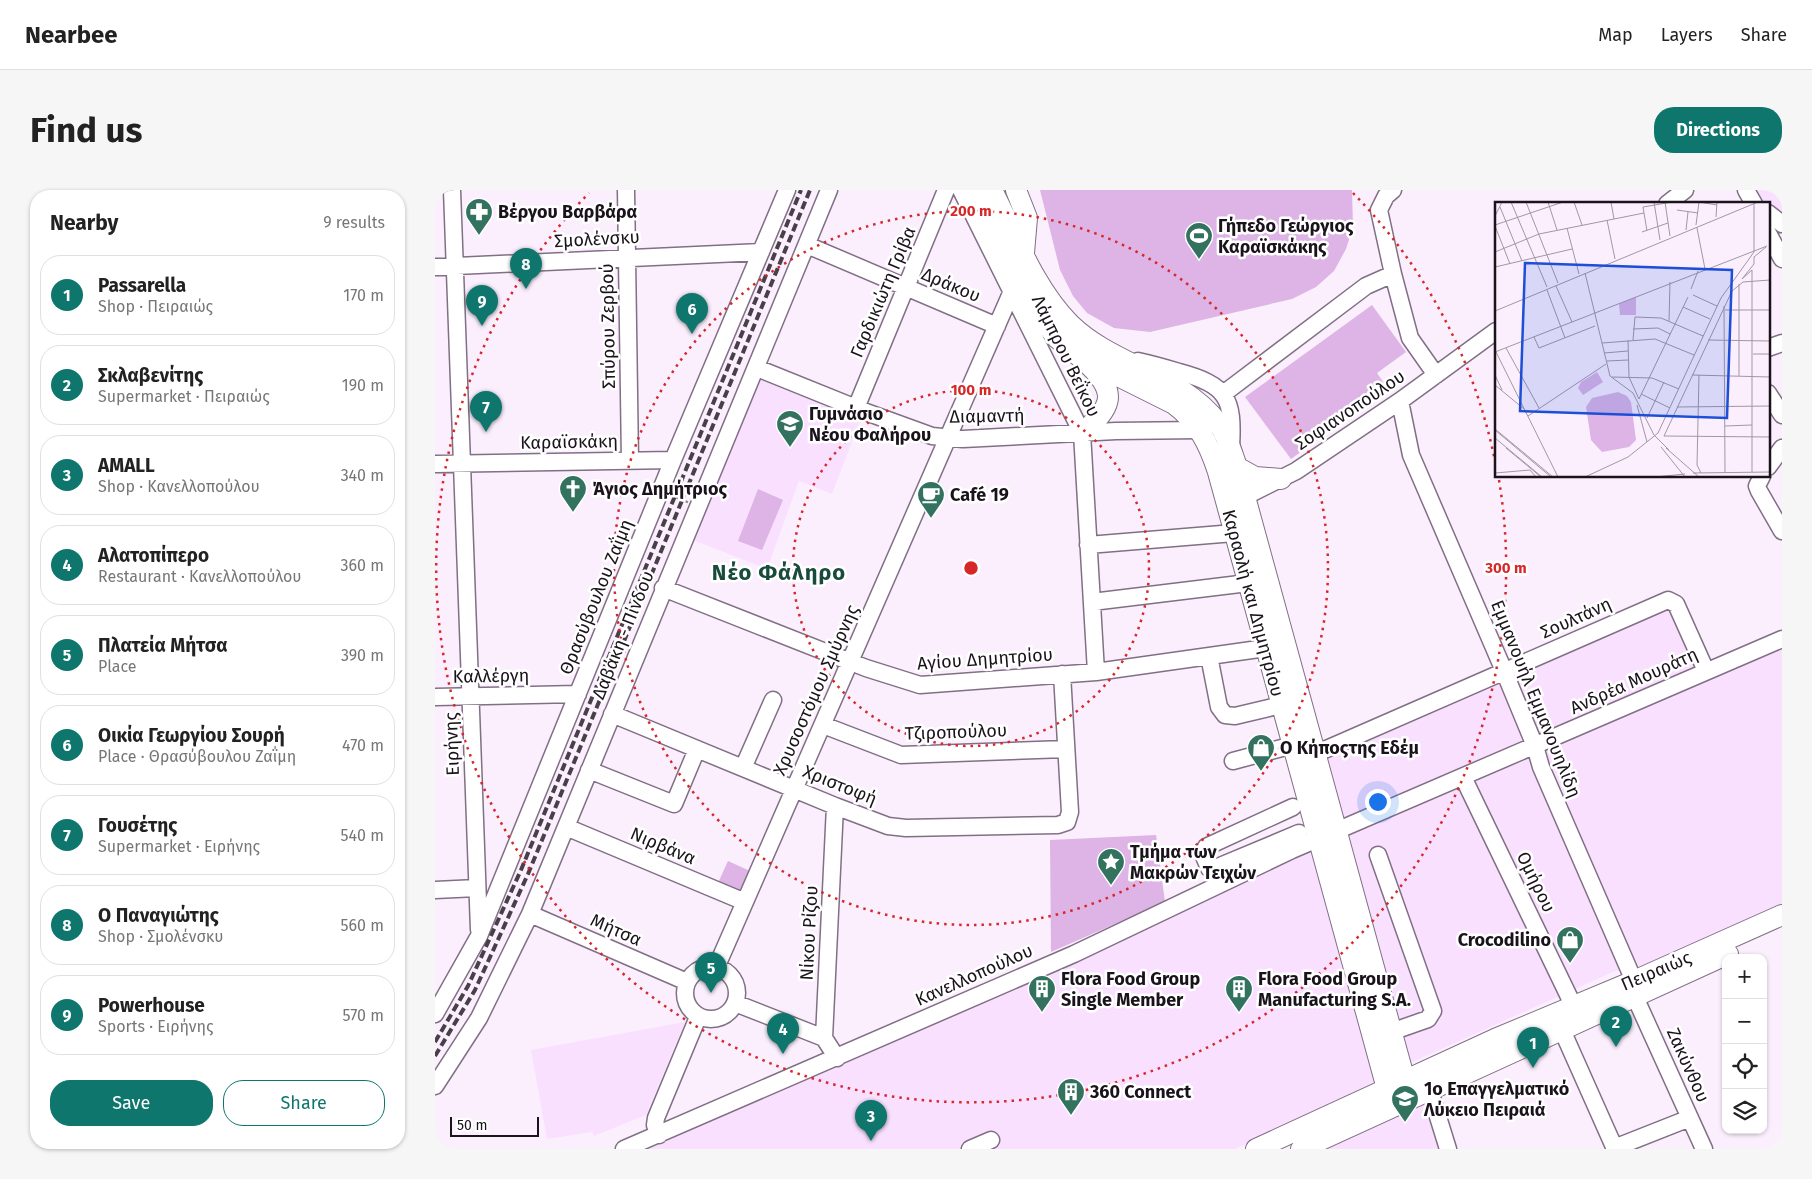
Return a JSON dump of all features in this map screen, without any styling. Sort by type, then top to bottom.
[{"type":"main road","name":"Καραολή και Δημητρίου","points":[[974,190],[1014,244],[1046,294],[1070,323],[1088,339],[1183,391],[1218,423],[1234,458],[1315,754],[1327,835],[1399,1094]]},
{"type":"main road","name":"Καραολή και Δημητρίου","points":[[993,190],[1014,244],[1038,316],[1057,338],[1080,357],[1173,404],[1186,414],[1200,430],[1213,456],[1293,745],[1327,835],[1391,1032],[1399,1094]]},
{"type":"main road","points":[[1014,244],[1027,218],[1016,190]]},
{"type":"main road","points":[[1080,357],[1103,378],[1108,391],[1106,406],[1102,413],[1082,433]]},
{"type":"main road","points":[[1234,458],[1261,478],[1281,479]]},
{"type":"main road","name":"Πειραιώς","points":[[1257,1149],[1399,1094],[1429,1091],[1562,1030],[1635,989],[1782,915]]},
{"type":"main road","name":"Πειραιώς","points":[[1301,1149],[1399,1094],[1573,1005],[1635,989],[1782,930]]},
{"type":"street","name":"Ειρήνης","points":[[452,190],[479,936]]},
{"type":"street","name":"Σπύρου Ζερβού","points":[[626,190],[630,461]]},
{"type":"street","name":"Θρασύβουλου Ζαΐμη","points":[[435,1014],[479,936],[673,460],[787,190]]},
{"type":"street","name":"Δαβάκη - Πίνδου","points":[[435,1086],[479,1018],[530,914],[663,588],[757,368],[829,190]]},
{"type":"street","name":"Γαρδικιώτη Γρίβα","points":[[856,408],[946,190]]},
{"type":"street","name":"Λάμπρου Βεΐκου","points":[[961,190],[1082,433],[1096,672]]},
{"type":"street","points":[[1393,190],[1386,196],[1379,210],[1393,274],[1410,338],[1436,375]]},
{"type":"street","points":[[1670,202],[1685,190]]},
{"type":"street","points":[[1769,214],[1782,224]]},
{"type":"street","points":[[1769,236],[1782,259]]},
{"type":"street","name":"Δράκου","points":[[807,245],[997,326]]},
{"type":"street","name":"Σμολένσκυ","points":[[435,267],[761,252]]},
{"type":"street","points":[[1223,394],[1366,286],[1393,274]]},
{"type":"street","name":"Χρυσοστόμου Σμύρνης","points":[[716,968],[1012,291]]},
{"type":"street","name":"Σοφιανοπούλου","points":[[1245,496],[1296,471],[1400,401],[1495,332]]},
{"type":"street","points":[[1769,348],[1782,343]]},
{"type":"street","points":[[1118,357],[1201,378],[1215,386],[1223,394],[1230,410],[1234,458]]},
{"type":"street","name":"Διαμαντή","points":[[757,368],[932,436],[948,438],[1200,430]]},
{"type":"street","points":[[1769,395],[1782,415]]},
{"type":"street","name":"Εμμανουήλ Εμμανουηλίδη","points":[[1400,401],[1411,455],[1504,671],[1535,746],[1541,766],[1635,989]]},
{"type":"street","points":[[1769,467],[1782,448]]},
{"type":"street","name":"Καραϊσκάκη","points":[[435,464],[673,460]]},
{"type":"street","points":[[1759,481],[1782,531]]},
{"type":"street","points":[[1089,545],[1233,527],[1233,512],[1245,496]]},
{"type":"street","points":[[1092,602],[1248,583]]},
{"type":"street","name":"Αγίου Δημητρίου","points":[[663,588],[850,661],[911,684],[920,685],[1096,672],[1266,648]]},
{"type":"street","name":"Σουλτάνη","points":[[1315,754],[1668,600],[1676,604],[1706,671]]},
{"type":"street","name":"Ανδρέα Μουράτη","points":[[1327,835],[1782,639]]},
{"type":"street","points":[[1209,656],[1219,706],[1225,715],[1235,716],[1281,704]]},
{"type":"street","points":[[1062,674],[1066,749]]},
{"type":"street","name":"Καλλέργη","points":[[435,697],[578,694]]},
{"type":"street","points":[[743,768],[773,700]]},
{"type":"street","name":"Χριστοφή","points":[[612,714],[835,806],[888,826],[906,828],[1058,825],[1067,822],[1070,812],[1066,749]]},
{"type":"street","name":"Τζιροπούλου","points":[[823,725],[891,753],[901,755],[1066,749]]},
{"type":"street","points":[[1233,761],[1293,745]]},
{"type":"street","points":[[589,770],[674,804],[697,749]]},
{"type":"street","name":"Ομήρου","points":[[1463,777],[1573,1005]]},
{"type":"street","name":"Νίκου Ρίζου","points":[[824,1038],[835,806]]},
{"type":"street","points":[[1293,807],[1206,846],[1203,854],[1209,868],[1244,865],[1299,833]]},
{"type":"street","name":"Νιρβάνα","points":[[566,827],[745,902]]},
{"type":"street","name":"Κανελλοπούλου","points":[[624,1149],[659,1135],[741,1108],[819,1073],[837,1058],[971,997],[1074,954],[1244,865],[1327,835]]},
{"type":"street","points":[[1378,855],[1433,1011],[1429,1019],[1391,1032]]},
{"type":"street","points":[[435,890],[477,888]]},
{"type":"street","name":"Μήτσα","points":[[530,914],[687,982]]},
{"type":"street","points":[[716,968],[726,972],[735,982],[737,993],[735,1003],[728,1013],[720,1018],[710,1020],[698,1017],[690,1010],[685,1000],[687,982],[700,969],[716,968]]},
{"type":"street","name":"Ζακύνθου","points":[[1635,989],[1705,1149]]},
{"type":"street","points":[[735,1003],[824,1038],[837,1058]]},
{"type":"street","points":[[659,1135],[655,1125],[656,1118],[698,1017]]},
{"type":"street","points":[[1562,1030],[1615,1148],[1690,1118]]},
{"type":"street","points":[[1429,1091],[1447,1149]]},
{"type":"street","points":[[970,1149],[991,1140]]},
{"type":"path","points":[[667,494],[690,503]]},
{"type":"shaded area","name":"Γήπεδο Γεώργιος Καραϊσκάκης","points":[[1040,190],[1352,190],[1353,227],[1346,249],[1334,271],[1316,287],[1292,299],[1150,332],[1114,328],[1087,313],[1073,296],[1060,270]]},
{"type":"shaded area","points":[[1752,190],[1782,190],[1782,216],[1769,206],[1769,202],[1764,202]]},
{"type":"shaded area","points":[[1372,305],[1406,352],[1377,373],[1388,389],[1291,459],[1245,397]]},
{"type":"shaded area","name":"Γυμνάσιο Νέου Φαλήρου","points":[[762,375],[862,415],[832,494],[799,481],[767,569],[693,540]]},
{"type":"shaded area","points":[[758,489],[783,500],[762,550],[738,541]]},
{"type":"shaded area","points":[[1668,603],[1703,679],[1782,645],[1782,904],[1636,969],[1615,971],[1408,1064],[1323,755]]},
{"type":"shaded area","points":[[1156,835],[1165,902],[1051,952],[1050,840]]},
{"type":"shaded area","points":[[1308,851],[1313,855],[1376,1081],[1235,1149],[641,1149],[855,1058]]},
{"type":"shaded area","points":[[728,861],[750,871],[740,893],[718,883]]},
{"type":"shaded area","points":[[685,1022],[646,1115],[594,1136],[592,1132],[547,1139],[531,1050]]},
{"type":"shaded area","name":"1ο Επαγγελματικό Λύκειο Πειραιά","points":[[1429,1096],[1445,1149],[1318,1149]]},
{"type":"railway","points":[[435,1042],[468,986],[521,870],[801,190]]},
{"type":"railway","points":[[435,1056],[475,990],[528,874],[810,190]]},
{"type":"place","name":"Βέργου Βαρβάρα","points":[[479,236]]},
{"type":"place","name":"Γήπεδο Γεώργιος Καραϊσκάκης","points":[[1199,260]]},
{"type":"place","name":"Ο Παναγιώτης","points":[[526,289]]},
{"type":"place","name":"Powerhouse","points":[[482,326]]},
{"type":"place","name":"Οικία Γεωργίου Σουρή","points":[[692,334]]},
{"type":"place","name":"Γουσέτης","points":[[486,432]]},
{"type":"place","name":"Γυμνάσιο Νέου Φαλήρου","points":[[790,448]]},
{"type":"place","name":"Άγιος Δημήτριος","points":[[573,513]]},
{"type":"place","name":"Café 19","points":[[931,519]]},
{"type":"place","name":"Ο Κήποςτης Εδέμ","points":[[1261,772]]},
{"type":"place","name":"Τμήμα των Μακρών Τειχών","points":[[1111,886]]},
{"type":"place","name":"Crocodilino","points":[[1570,964]]},
{"type":"place","name":"Πλατεία Μήτσα","points":[[711,993]]},
{"type":"place","name":"Flora Food Group Single Member","points":[[1042,1013]]},
{"type":"place","name":"Flora Food Group Manufacturing S.A.","points":[[1239,1013]]},
{"type":"place","name":"Σκλαβενίτης","points":[[1616,1047]]},
{"type":"place","name":"Αλατοπίπερο","points":[[783,1054]]},
{"type":"place","name":"Passarella","points":[[1533,1068]]},
{"type":"place","name":"360 Connect","points":[[1071,1116]]},
{"type":"place","name":"1ο Επαγγελματικό Λύκειο Πειραιά","points":[[1405,1123]]},
{"type":"place","name":"AMALL","points":[[871,1141]]},
{"type":"district","name":"Νέο Φάληρο","points":[[779,572]]}]
